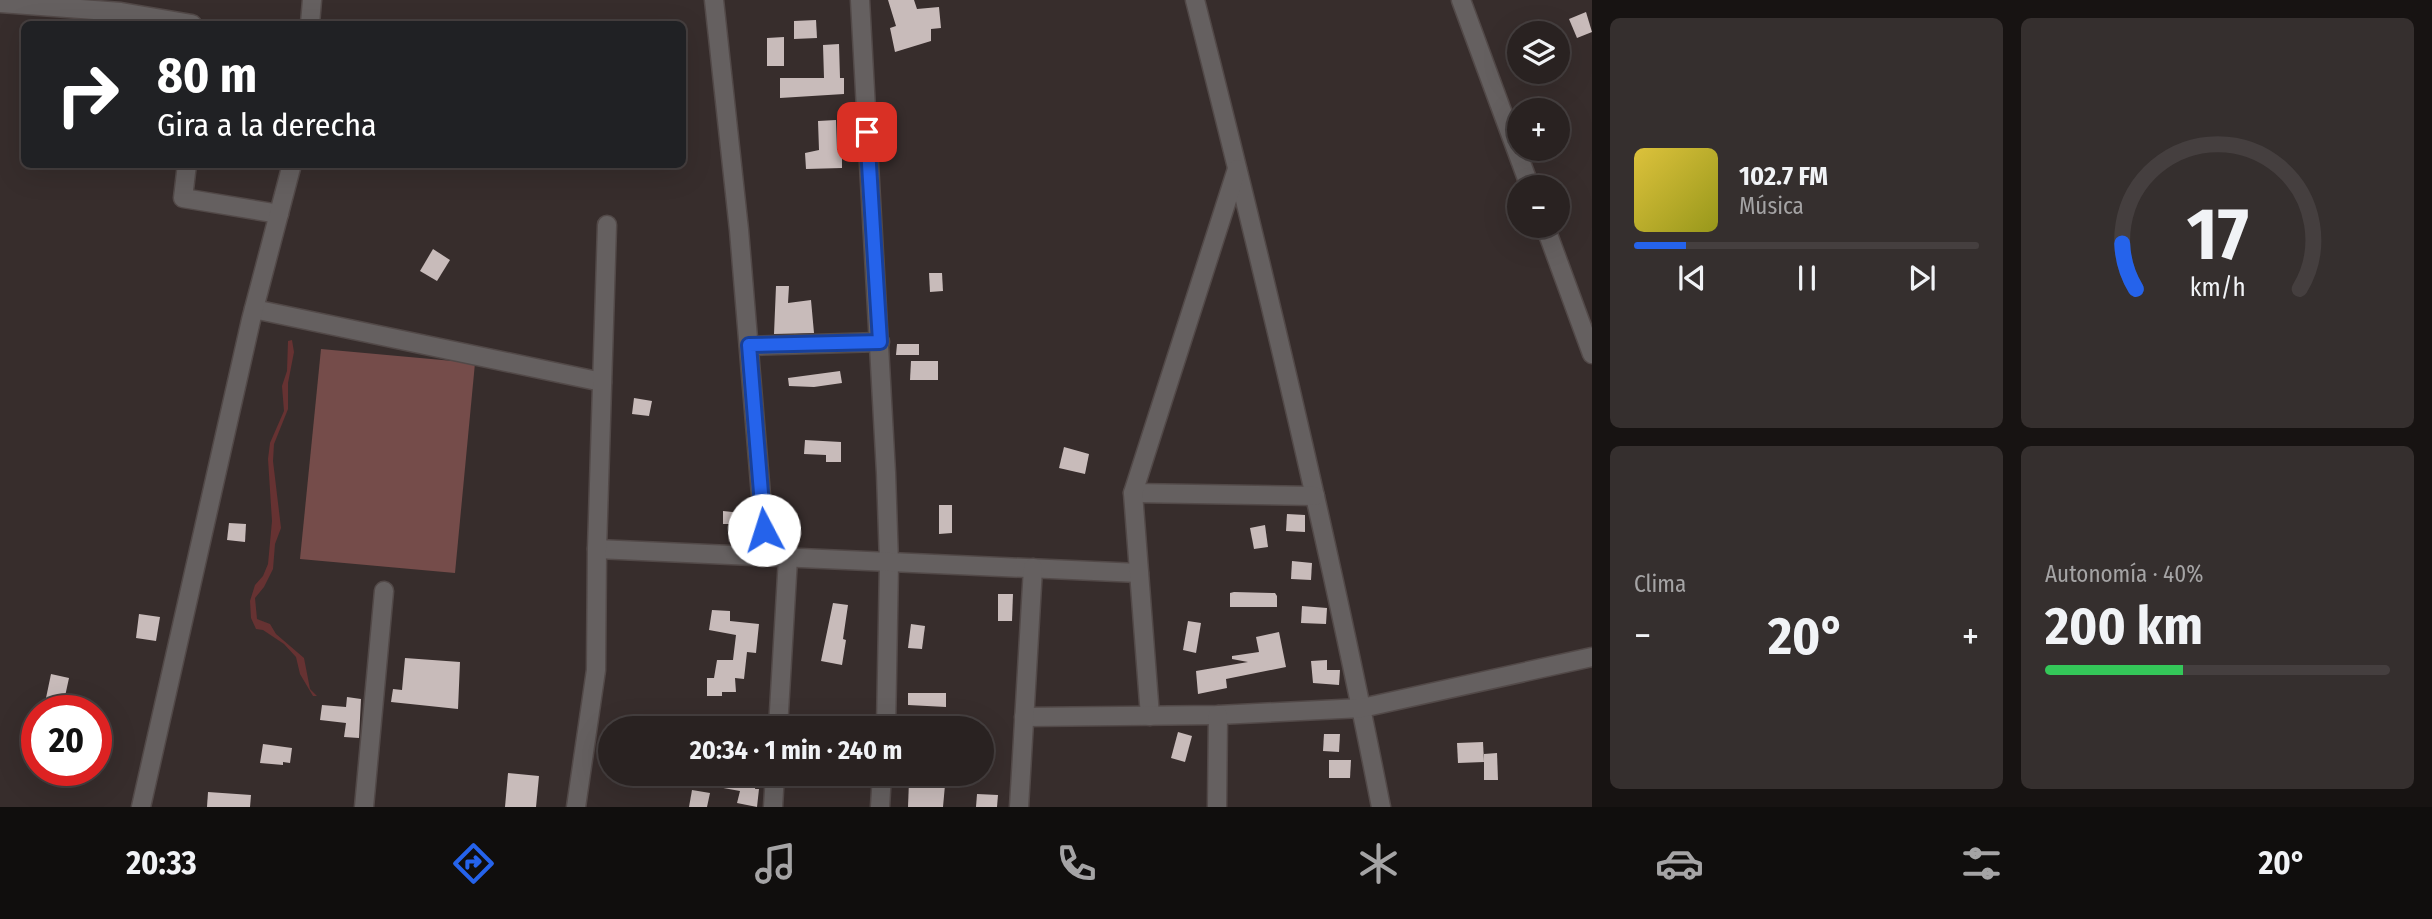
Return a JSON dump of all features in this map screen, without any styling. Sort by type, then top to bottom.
[{"type":"street","points":[[310,21],[312,0]]},
{"type":"street","points":[[714,0],[739,230],[766,556]]},
{"type":"street","points":[[860,0],[880,342],[888,562],[886,716]]},
{"type":"street","points":[[1195,0],[1315,496],[1381,807]]},
{"type":"street","points":[[1461,0],[1526,175]]},
{"type":"street","points":[[0,3],[121,12],[174,21]]},
{"type":"street","points":[[1150,716],[1133,493],[1237,167]]},
{"type":"street","points":[[187,168],[183,198],[279,214]]},
{"type":"street","points":[[141,807],[254,309],[291,168]]},
{"type":"street","points":[[576,807],[596,670],[607,225]]},
{"type":"street","points":[[1549,238],[1592,354]]},
{"type":"street","points":[[254,309],[602,382]]},
{"type":"street","points":[[749,345],[880,342]]},
{"type":"street","points":[[1133,493],[1315,496]]},
{"type":"street","points":[[597,549],[1139,573]]},
{"type":"street","points":[[779,716],[788,558]]},
{"type":"street","points":[[1019,807],[1033,568]]},
{"type":"street","points":[[365,807],[384,591]]},
{"type":"street","points":[[1024,717],[1218,715],[1362,708],[1592,657]]},
{"type":"street","points":[[1217,807],[1218,715]]},
{"type":"street","points":[[773,807],[774,786]]},
{"type":"street","points":[[880,807],[882,786]]},
{"type":"shaded area","points":[[292,340],[294,352],[288,383],[288,409],[274,444],[273,461],[281,528],[275,544],[273,569],[255,598],[257,619],[270,624],[276,634],[304,658],[310,689],[317,696],[313,696],[300,674],[296,657],[284,644],[263,630],[256,629],[251,618],[250,601],[255,585],[268,564],[272,521],[268,459],[270,443],[284,411],[282,386],[287,371],[288,341]]},
{"type":"shaded area","points":[[321,349],[475,363],[455,573],[300,559]]},
{"type":"building","points":[[888,0],[914,0],[917,9],[939,7],[941,28],[931,29],[931,41],[895,52],[890,28],[896,26]]},
{"type":"building","points":[[1586,12],[1592,32],[1577,38],[1569,19]]},
{"type":"building","points":[[816,20],[817,38],[794,39],[794,21]]},
{"type":"building","points":[[784,37],[784,66],[767,66],[767,38]]},
{"type":"building","points":[[839,44],[840,78],[844,78],[844,94],[780,98],[780,78],[824,78],[823,45]]},
{"type":"building","points":[[836,120],[837,150],[842,149],[842,168],[806,169],[805,153],[819,150],[818,121]]},
{"type":"building","points":[[433,249],[450,260],[437,281],[420,271]]},
{"type":"building","points":[[929,273],[942,273],[943,291],[930,292]]},
{"type":"building","points":[[776,286],[789,286],[788,303],[811,300],[814,333],[774,334]]},
{"type":"building","points":[[897,344],[919,344],[919,355],[896,355]]},
{"type":"building","points":[[911,361],[938,361],[938,380],[910,380]]},
{"type":"building","points":[[840,371],[842,383],[814,387],[789,386],[788,378]]},
{"type":"building","points":[[634,398],[652,401],[649,416],[632,414]]},
{"type":"building","points":[[805,440],[841,442],[841,462],[826,462],[826,455],[804,454]]},
{"type":"building","points":[[1064,447],[1089,454],[1085,474],[1059,468]]},
{"type":"building","points":[[939,505],[952,505],[952,533],[939,534]]},
{"type":"building","points":[[723,511],[751,514],[753,543],[729,539],[730,524],[723,524]]},
{"type":"building","points":[[1287,514],[1305,515],[1305,532],[1286,531]]},
{"type":"building","points":[[229,523],[246,524],[245,542],[227,540]]},
{"type":"building","points":[[1265,525],[1268,547],[1254,549],[1250,528]]},
{"type":"building","points":[[784,527],[798,528],[797,546],[783,545]]},
{"type":"building","points":[[1292,561],[1312,563],[1311,580],[1291,579]]},
{"type":"building","points":[[1230,593],[1275,593],[1277,607],[1230,607]]},
{"type":"building","points":[[998,594],[1013,594],[1012,621],[998,621]]},
{"type":"building","points":[[833,603],[848,605],[842,665],[821,661]]},
{"type":"building","points":[[1302,606],[1327,608],[1326,624],[1301,623]]},
{"type":"building","points":[[712,610],[730,611],[730,621],[759,624],[756,653],[747,652],[744,679],[735,678],[736,692],[722,692],[722,696],[707,696],[707,678],[714,678],[717,660],[733,660],[736,635],[709,630]]},
{"type":"building","points":[[139,614],[160,617],[156,641],[136,638]]},
{"type":"building","points":[[1188,621],[1201,623],[1196,653],[1183,650]]},
{"type":"building","points":[[911,624],[925,626],[922,649],[908,648]]},
{"type":"building","points":[[1279,632],[1286,667],[1226,679],[1227,688],[1198,694],[1196,671],[1248,662],[1232,659],[1232,656],[1259,652],[1256,637]]},
{"type":"building","points":[[405,658],[460,662],[458,709],[391,702],[393,689],[402,690]]},
{"type":"building","points":[[1327,660],[1327,670],[1340,670],[1339,685],[1313,683],[1311,661]]},
{"type":"building","points":[[51,674],[69,678],[65,695],[47,695]]},
{"type":"building","points":[[908,693],[946,693],[946,707],[908,705]]},
{"type":"building","points":[[347,697],[361,699],[359,738],[344,737],[346,723],[320,720],[322,705],[346,707]]},
{"type":"building","points":[[1178,732],[1192,736],[1185,762],[1171,758]]},
{"type":"building","points":[[1324,734],[1340,734],[1339,752],[1323,751]]},
{"type":"building","points":[[1483,742],[1484,762],[1458,763],[1457,743]]},
{"type":"building","points":[[263,744],[292,748],[290,763],[260,763]]},
{"type":"building","points":[[1497,753],[1498,780],[1484,780],[1484,754]]},
{"type":"building","points":[[1329,760],[1351,760],[1350,778],[1329,778]]},
{"type":"building","points":[[508,773],[539,776],[536,807],[505,807]]},
{"type":"building","points":[[712,786],[756,786],[755,789],[759,789],[757,807],[737,803],[740,791]]},
{"type":"building","points":[[909,786],[945,786],[943,807],[908,807]]},
{"type":"building","points":[[692,790],[710,793],[707,807],[689,807]]},
{"type":"building","points":[[208,792],[251,795],[250,807],[207,807]]},
{"type":"building","points":[[977,794],[998,795],[997,807],[976,807]]},
{"type":"route","points":[[764,530],[749,345],[880,342],[867,132]]}]
